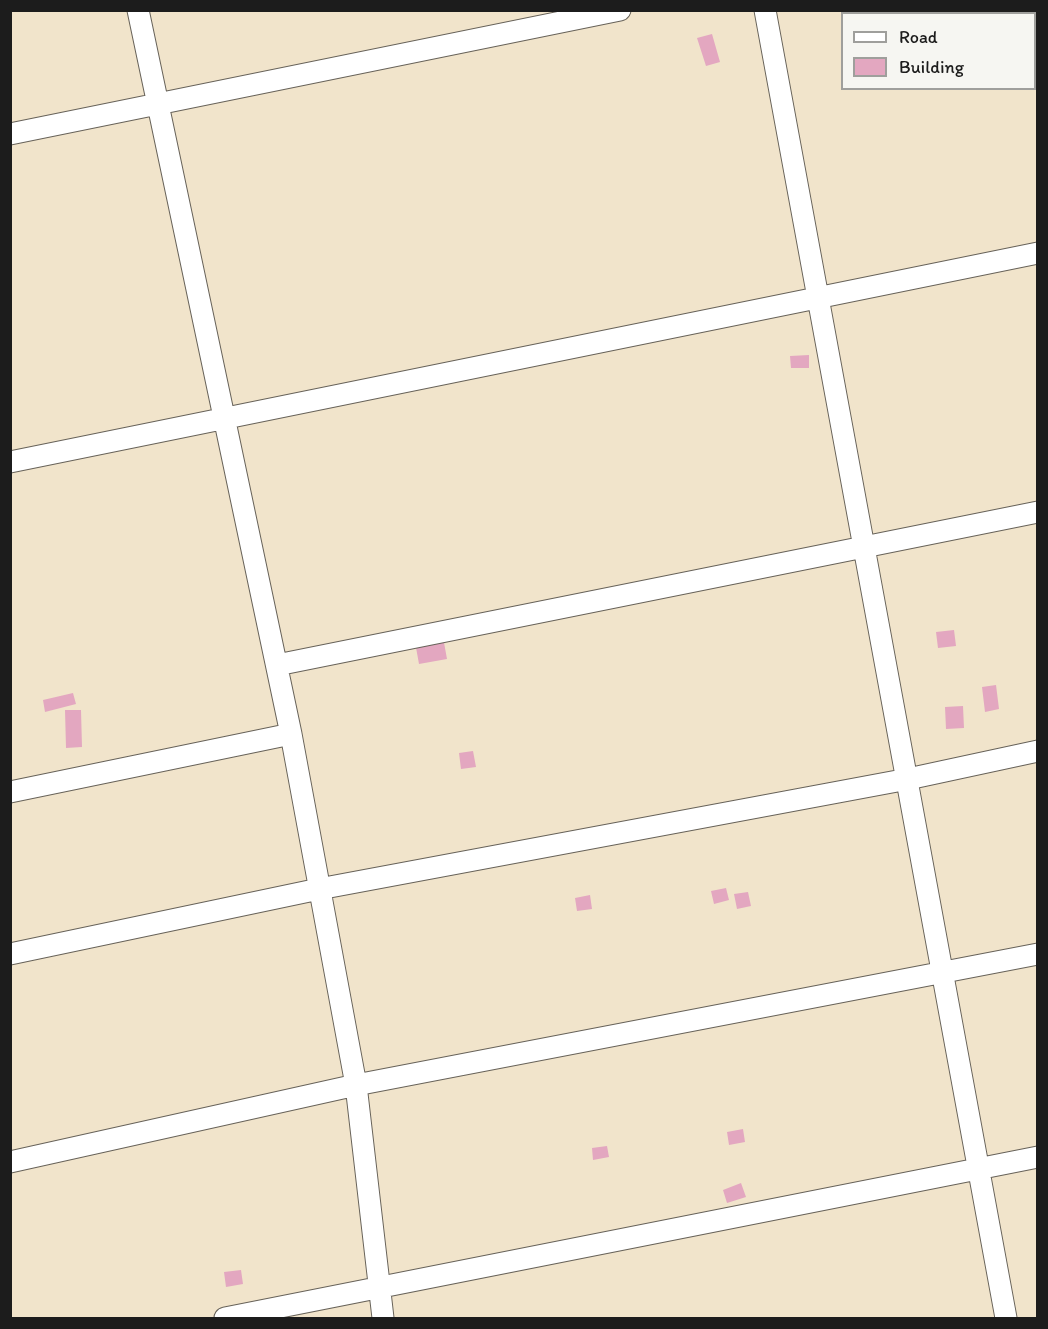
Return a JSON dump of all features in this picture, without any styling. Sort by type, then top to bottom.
[{"type":"street","points":[[138,10],[291,734],[356,1085],[383,1318]]},
{"type":"street","points":[[10,134],[620,10]]},
{"type":"street","points":[[765,10],[1006,1318]]},
{"type":"street","points":[[10,462],[1038,253]]},
{"type":"street","points":[[277,665],[1038,512]]},
{"type":"street","points":[[10,792],[291,734]]},
{"type":"street","points":[[10,954],[319,889],[908,779],[1038,751]]},
{"type":"street","points":[[10,1162],[356,1085],[1038,954]]},
{"type":"street","points":[[225,1318],[1038,1156]]},
{"type":"building","points":[[712,34],[720,62],[706,66],[697,38]]},
{"type":"building","points":[[809,355],[809,368],[791,368],[790,356]]},
{"type":"building","points":[[954,630],[956,646],[938,648],[936,632]]},
{"type":"building","points":[[443,637],[447,659],[419,664],[415,642]]},
{"type":"building","points":[[996,685],[999,709],[985,712],[982,687]]},
{"type":"building","points":[[73,693],[76,704],[45,712],[43,700]]},
{"type":"building","points":[[963,706],[964,728],[946,729],[945,707]]},
{"type":"building","points":[[65,710],[81,710],[82,747],[66,748]]},
{"type":"building","points":[[473,751],[476,767],[461,769],[459,753]]},
{"type":"building","points":[[726,888],[729,900],[714,904],[711,891]]},
{"type":"building","points":[[748,892],[751,906],[737,909],[734,894]]},
{"type":"building","points":[[590,895],[592,909],[577,911],[575,898]]},
{"type":"building","points":[[743,1129],[745,1142],[729,1145],[727,1132]]},
{"type":"building","points":[[607,1146],[609,1157],[593,1160],[592,1148]]},
{"type":"building","points":[[741,1183],[746,1197],[727,1203],[723,1190]]},
{"type":"building","points":[[241,1270],[243,1284],[226,1287],[224,1272]]}]
